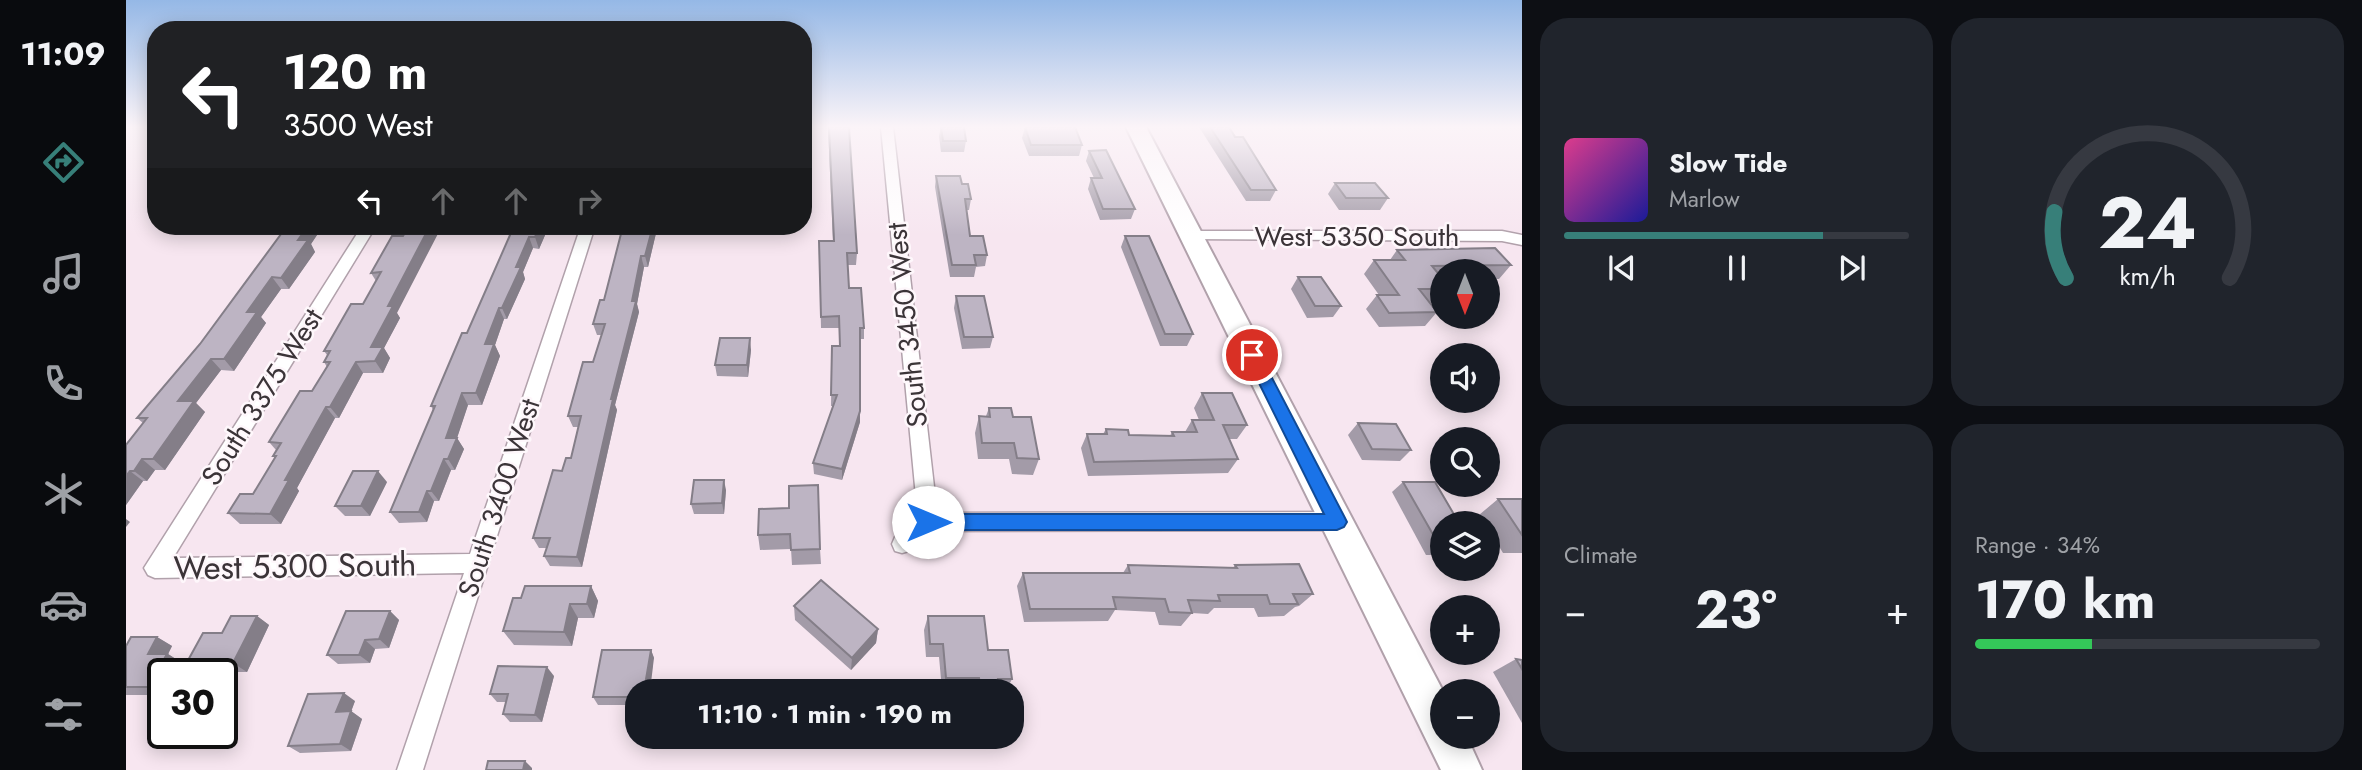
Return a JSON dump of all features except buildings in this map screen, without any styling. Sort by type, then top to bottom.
[{"type":"main road","points":[[1154,163],[1430,706]]},
{"type":"main road","points":[[1452,749],[1462,770]]},
{"type":"street","name":"South 3450 West","points":[[891,163],[928,522]]},
{"type":"street","name":"South 3375 West","points":[[155,568],[363,235]]},
{"type":"street","name":"South 3400 West","points":[[410,770],[585,235]]},
{"type":"street","name":"West 5350 South","points":[[1192,236],[1502,236],[1522,240]]},
{"type":"street","points":[[902,544],[928,522],[1337,522]]},
{"type":"street","name":"West 5300 South","points":[[155,568],[477,563]]},
{"type":"route","points":[[928,522],[1337,522],[1252,355]]}]
